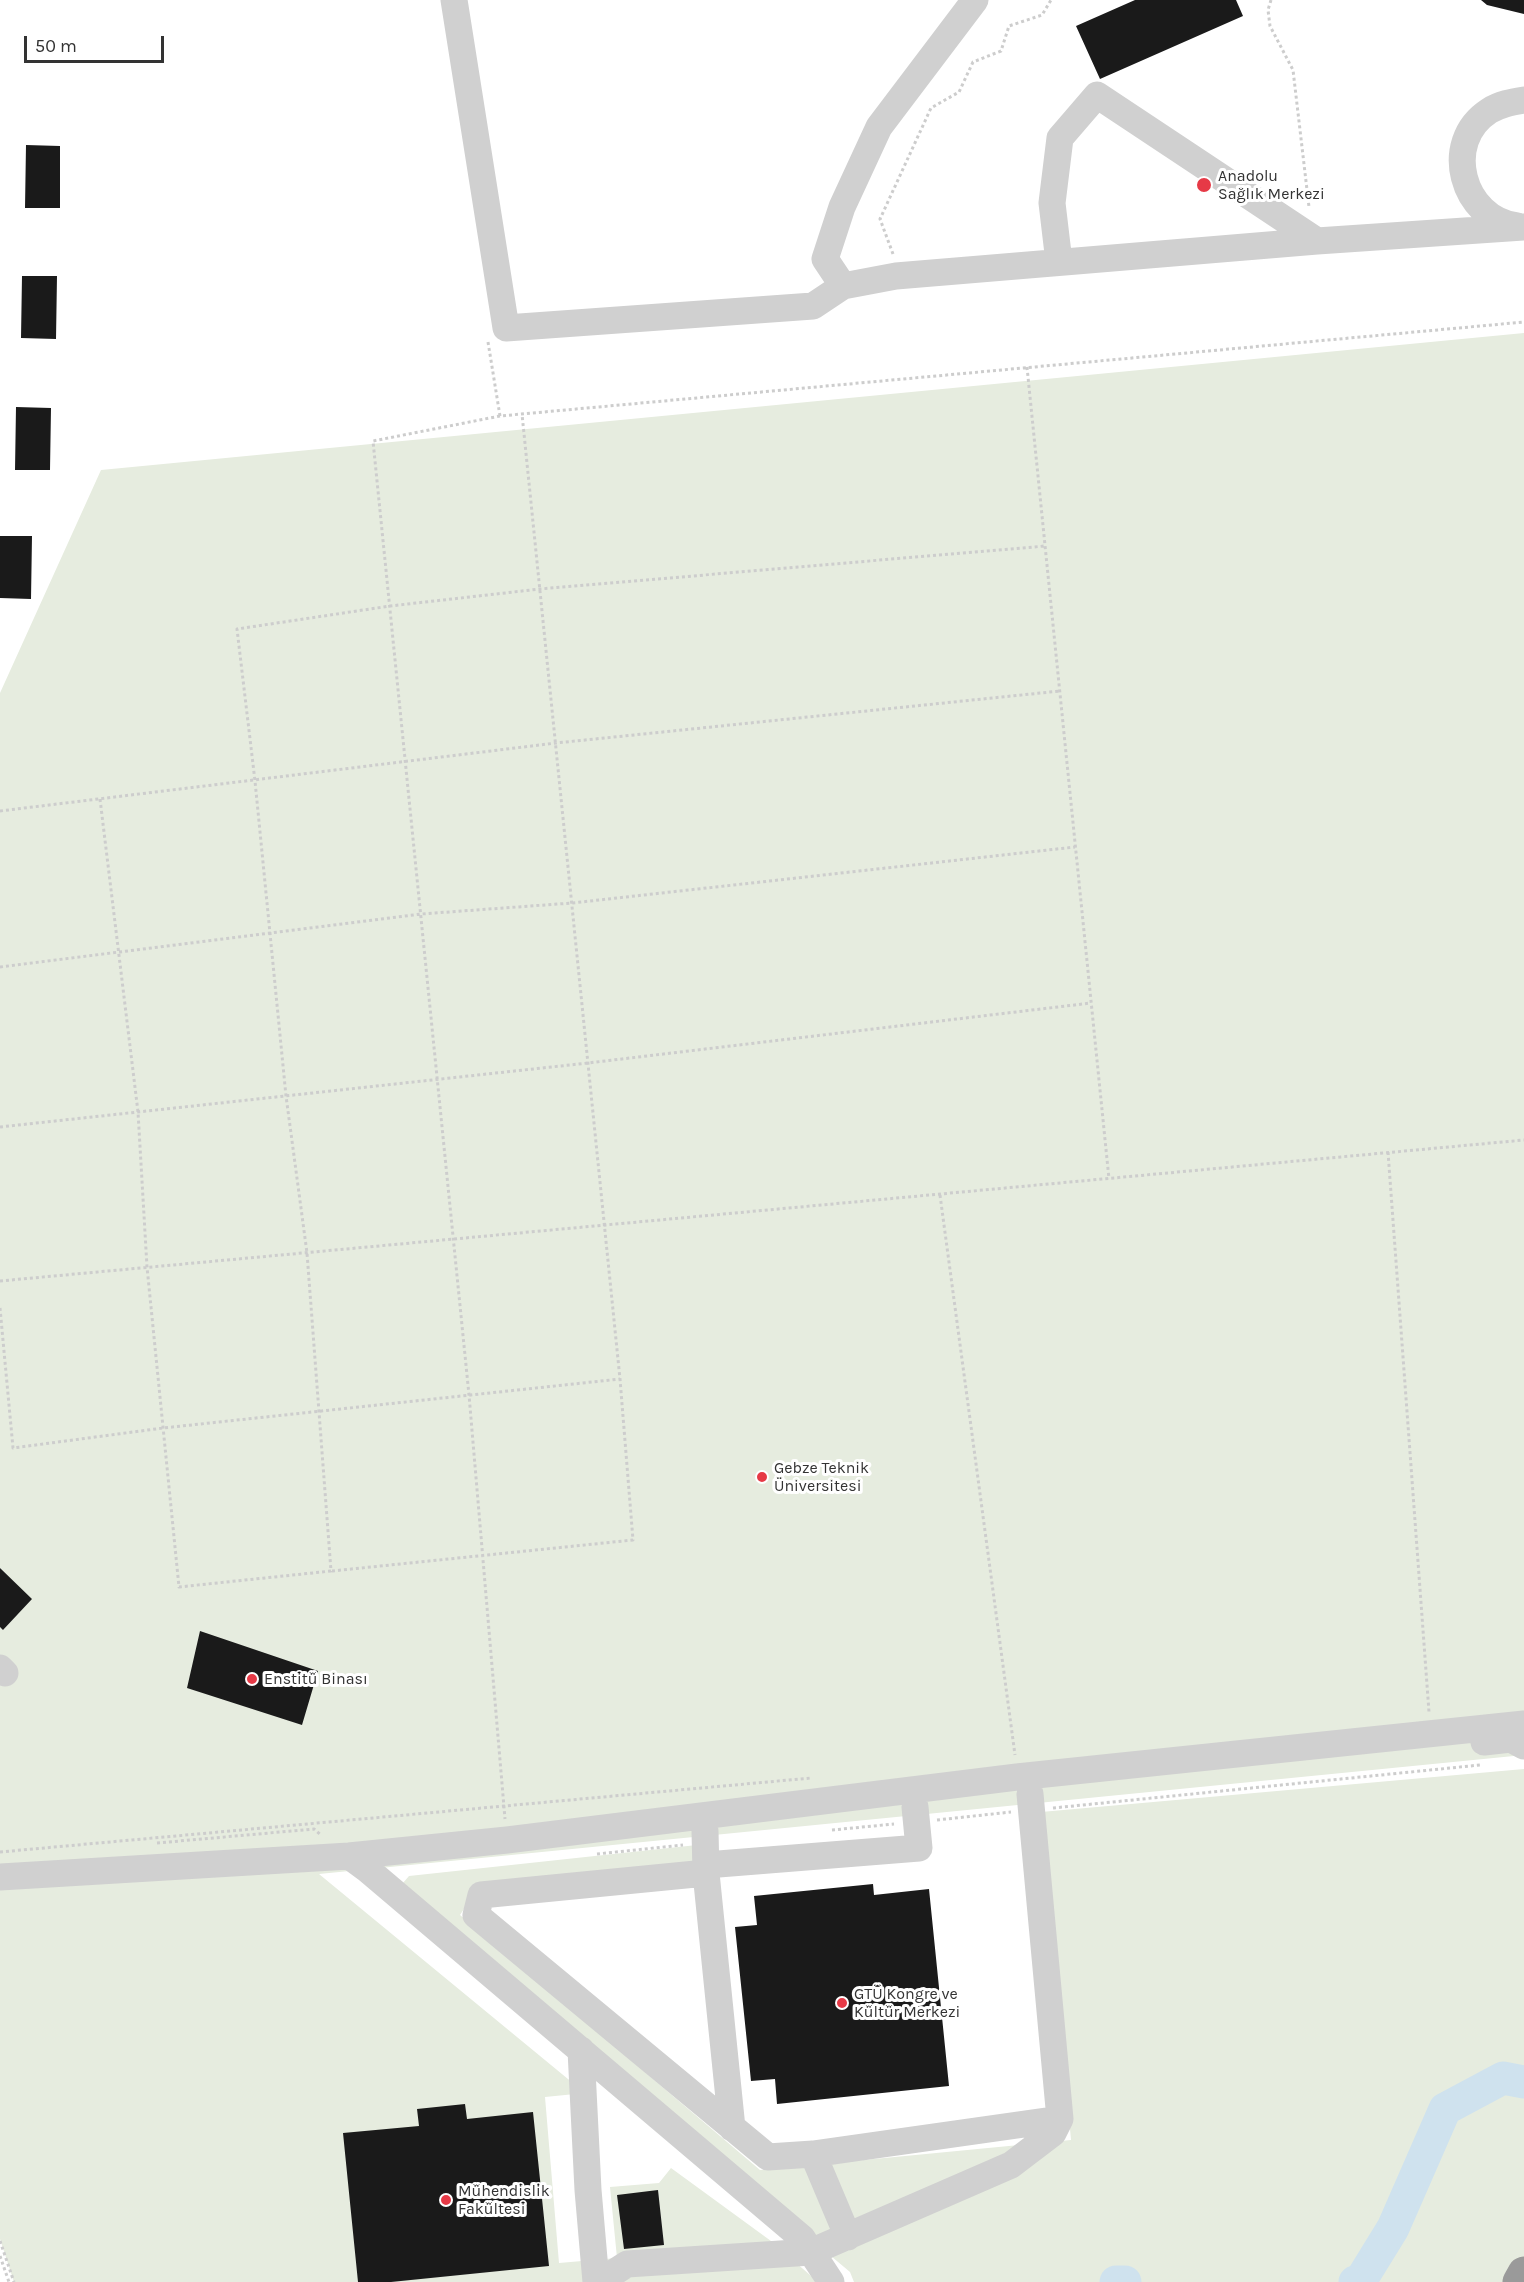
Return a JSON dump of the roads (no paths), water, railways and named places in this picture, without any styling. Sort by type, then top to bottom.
[{"type":"highway","points":[[1519,2282],[1524,2273]]},
{"type":"street","points":[[454,0],[506,328],[813,306],[843,286],[896,276],[1317,241],[1524,227]]},
{"type":"street","points":[[843,286],[825,259],[842,207],[879,127],[975,0]]},
{"type":"street","points":[[1059,262],[1052,203],[1060,138],[1097,95],[1317,241]]},
{"type":"street","points":[[1524,100],[1506,102],[1488,111],[1474,125],[1464,143],[1461,164],[1464,184],[1474,201],[1489,216],[1507,224],[1524,227]]},
{"type":"street","points":[[1060,2119],[813,2154],[768,2157],[476,1915],[481,1894],[1026,1794],[1431,1732],[1523,1731]]},
{"type":"street","points":[[354,1861],[507,1840],[1026,1794],[1511,1739],[1523,1731]]},
{"type":"street","points":[[581,2050],[588,2190],[597,2282],[627,2264],[812,2252],[1011,2165],[1053,2133],[1060,2119],[1026,1794]]},
{"type":"street","points":[[0,1877],[354,1861],[919,1848],[916,1815]]},
{"type":"street","points":[[705,1853],[732,2128]]},
{"type":"street","points":[[354,1861],[802,2238],[831,2282]]},
{"type":"street","points":[[813,2154],[848,2237]]},
{"type":"waterway","points":[[1355,2282],[1361,2280],[1393,2228],[1445,2109],[1503,2078],[1524,2082]]},
{"type":"waterway","points":[[1116,2282],[1125,2282]]},
{"type":"place","name":"Anadolu Sağlık Merkezi","points":[[1204,185]]},
{"type":"place","name":"Gebze Teknik Üniversitesi","points":[[762,1477]]},
{"type":"place","name":"Enstitü Binası","points":[[252,1679]]},
{"type":"place","name":"GTÜ Kongre ve Kültür Merkezi","points":[[842,2003]]},
{"type":"place","name":"Mühendislik Fakültesi","points":[[446,2200]]}]
